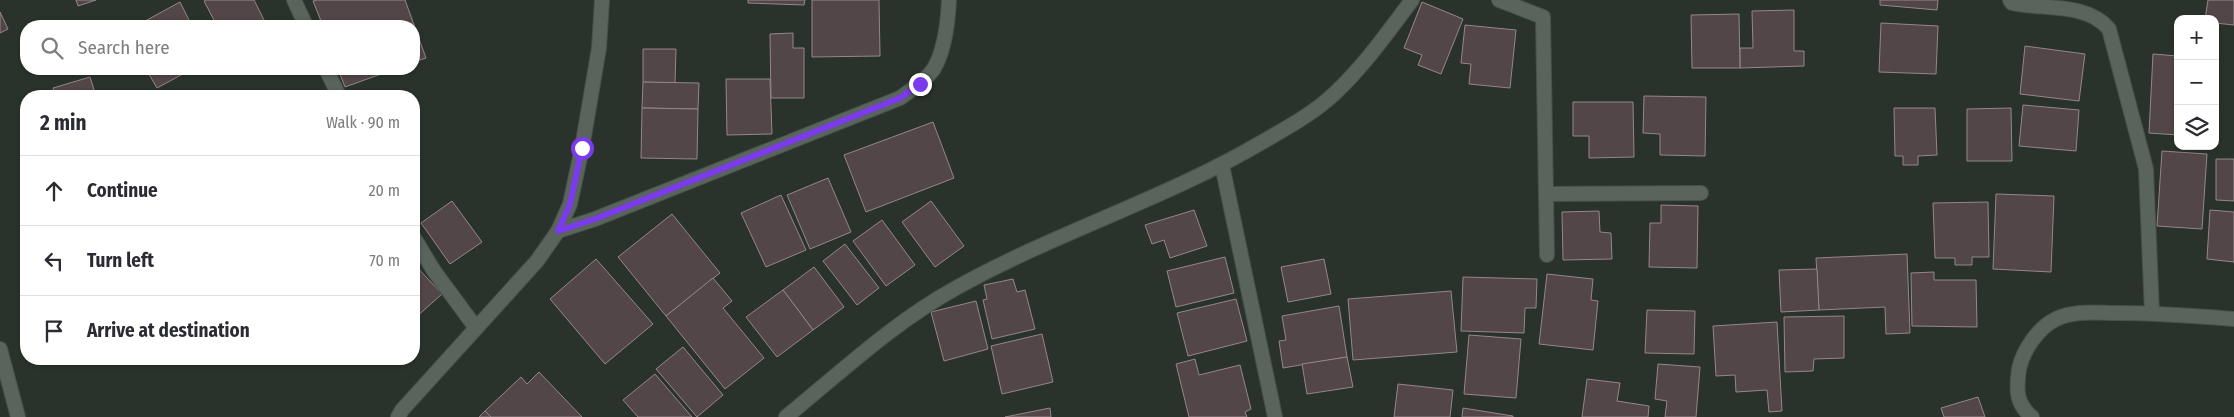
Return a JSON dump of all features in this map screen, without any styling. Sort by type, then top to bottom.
[{"type":"street","points":[[294,0],[303,20]]},
{"type":"street","points":[[398,417],[402,410],[537,261],[558,231],[570,204],[582,148],[599,48],[602,0]]},
{"type":"street","points":[[558,231],[595,219],[900,98],[920,84],[933,69],[942,46],[949,0]]},
{"type":"street","points":[[786,417],[915,312],[957,287],[1022,253],[1222,166],[1293,124],[1333,95],[1368,59],[1412,0]]},
{"type":"street","points":[[1499,0],[1543,17],[1547,255]]},
{"type":"street","points":[[2010,0],[2012,3],[2023,5],[2085,12],[2102,21],[2109,29],[2146,169],[2152,314]]},
{"type":"street","points":[[329,75],[336,90]]},
{"type":"street","points":[[1222,166],[1275,417]]},
{"type":"street","points":[[1546,194],[1701,193]]},
{"type":"street","points":[[420,248],[434,272],[476,328]]},
{"type":"street","points":[[2032,417],[2022,408],[2017,391],[2020,368],[2028,348],[2042,329],[2057,319],[2080,313],[2152,314],[2234,319]]},
{"type":"street","points":[[0,349],[18,417]]},
{"type":"building","points":[[76,0],[96,0],[78,6]]},
{"type":"building","points":[[254,0],[264,20],[214,20],[204,1]]},
{"type":"building","points":[[405,0],[412,20],[321,20],[313,1]]},
{"type":"building","points":[[748,0],[805,0],[804,5],[748,3]]},
{"type":"building","points":[[812,0],[879,0],[880,56],[812,57]]},
{"type":"building","points":[[1880,0],[1938,0],[1937,10],[1880,5]]},
{"type":"building","points":[[2208,0],[2234,0],[2234,25],[2219,23],[2219,15],[2206,15]]},
{"type":"building","points":[[180,2],[189,20],[147,20]]},
{"type":"building","points":[[1422,2],[1463,19],[1441,74],[1418,65],[1422,55],[1404,48]]},
{"type":"building","points":[[1794,10],[1794,51],[1804,51],[1804,66],[1740,68],[1740,48],[1753,48],[1752,11]]},
{"type":"building","points":[[0,12],[8,29],[0,33]]},
{"type":"building","points":[[1739,14],[1740,68],[1692,68],[1691,15]]},
{"type":"building","points":[[1881,23],[1938,26],[1936,74],[1879,72]]},
{"type":"building","points":[[1465,25],[1516,30],[1510,88],[1469,84],[1471,64],[1461,63]]},
{"type":"building","points":[[793,33],[793,48],[804,48],[804,98],[771,98],[770,34]]},
{"type":"building","points":[[420,41],[426,58],[420,60]]},
{"type":"building","points":[[2025,46],[2085,54],[2079,101],[2020,94]]},
{"type":"building","points":[[643,49],[676,49],[675,83],[643,82]]},
{"type":"building","points":[[2153,54],[2174,56],[2174,135],[2149,133]]},
{"type":"building","points":[[149,75],[181,75],[157,88]]},
{"type":"building","points":[[340,75],[378,75],[345,87]]},
{"type":"building","points":[[90,77],[94,90],[54,90],[53,88]]},
{"type":"building","points":[[726,79],[770,79],[772,134],[727,135]]},
{"type":"building","points":[[643,82],[699,83],[698,109],[642,108]]},
{"type":"building","points":[[1644,96],[1706,97],[1705,156],[1660,155],[1660,134],[1643,133]]},
{"type":"building","points":[[1573,102],[1633,102],[1634,157],[1589,158],[1589,136],[1573,136]]},
{"type":"building","points":[[2023,105],[2079,110],[2076,151],[2019,146]]},
{"type":"building","points":[[642,108],[698,109],[697,159],[641,158]]},
{"type":"building","points":[[1894,108],[1935,108],[1937,155],[1918,156],[1918,165],[1903,165],[1903,156],[1895,156]]},
{"type":"building","points":[[2011,108],[2012,161],[1967,161],[1967,109]]},
{"type":"building","points":[[933,122],[954,178],[866,212],[844,155]]},
{"type":"building","points":[[2162,151],[2207,154],[2202,229],[2157,226]]},
{"type":"building","points":[[2216,159],[2234,159],[2234,201],[2216,200]]},
{"type":"building","points":[[828,178],[851,232],[810,249],[787,195]]},
{"type":"building","points":[[1996,194],[2054,196],[2051,272],[1993,269]]},
{"type":"building","points":[[781,195],[806,250],[766,267],[741,213]]},
{"type":"building","points":[[452,201],[482,242],[450,264],[421,223]]},
{"type":"building","points":[[931,201],[964,246],[935,267],[902,222]]},
{"type":"building","points":[[1988,202],[1989,257],[1972,257],[1972,265],[1955,265],[1955,258],[1935,258],[1933,203]]},
{"type":"building","points":[[1661,205],[1698,206],[1697,268],[1649,267],[1650,223],[1661,223]]},
{"type":"building","points":[[1194,210],[1207,246],[1170,258],[1164,240],[1152,244],[1145,225]]},
{"type":"building","points":[[2210,210],[2234,212],[2234,262],[2207,259]]},
{"type":"building","points":[[1599,211],[1600,232],[1611,233],[1612,259],[1563,260],[1562,212]]},
{"type":"building","points":[[672,214],[720,273],[666,316],[618,257]]},
{"type":"building","points":[[882,220],[915,265],[886,286],[853,241]]},
{"type":"building","points":[[845,244],[879,288],[857,305],[823,261]]},
{"type":"building","points":[[1907,254],[1910,333],[1886,334],[1885,307],[1819,310],[1816,258]]},
{"type":"building","points":[[1225,257],[1234,293],[1176,307],[1167,271]]},
{"type":"building","points":[[596,259],[653,324],[605,364],[550,299]]},
{"type":"building","points":[[1324,259],[1331,294],[1288,302],[1281,267]]},
{"type":"building","points":[[814,267],[844,307],[813,330],[783,290]]},
{"type":"building","points":[[1817,269],[1819,310],[1781,312],[1779,270]]},
{"type":"building","points":[[420,270],[442,294],[420,314]]},
{"type":"building","points":[[1934,272],[1934,280],[1976,280],[1977,327],[1912,326],[1911,273]]},
{"type":"building","points":[[1547,274],[1593,279],[1591,300],[1598,301],[1593,350],[1539,344]]},
{"type":"building","points":[[1463,277],[1537,279],[1536,308],[1525,308],[1524,333],[1461,331]]},
{"type":"building","points":[[713,278],[732,301],[723,308],[764,358],[725,389],[666,316]]},
{"type":"building","points":[[1013,279],[1017,292],[1025,290],[1035,329],[992,339],[983,300],[987,299],[984,285]]},
{"type":"building","points":[[783,290],[813,330],[777,357],[746,317]]},
{"type":"building","points":[[1451,291],[1457,352],[1353,360],[1348,299]]},
{"type":"building","points":[[1236,299],[1247,341],[1188,356],[1177,313]]},
{"type":"building","points":[[976,301],[988,349],[944,361],[931,312]]},
{"type":"building","points":[[1339,306],[1347,357],[1283,368],[1279,341],[1286,340],[1282,316]]},
{"type":"building","points":[[1647,310],[1695,311],[1694,354],[1645,353]]},
{"type":"building","points":[[1844,316],[1844,358],[1814,359],[1813,371],[1785,372],[1784,317]]},
{"type":"building","points":[[1777,322],[1782,411],[1769,412],[1767,390],[1736,392],[1735,375],[1716,376],[1713,326]]},
{"type":"building","points":[[1042,334],[1053,382],[1002,394],[991,346]]},
{"type":"building","points":[[1469,335],[1521,339],[1516,398],[1464,394]]},
{"type":"building","points":[[683,347],[723,395],[697,417],[656,369]]},
{"type":"building","points":[[1347,357],[1353,387],[1307,394],[1302,364]]},
{"type":"building","points":[[1195,359],[1199,375],[1240,365],[1251,409],[1245,412],[1247,417],[1189,417],[1176,364]]},
{"type":"building","points":[[1658,364],[1700,367],[1696,417],[1665,417],[1667,401],[1655,399]]},
{"type":"building","points":[[539,372],[582,417],[491,417],[485,411],[521,377],[527,384]]},
{"type":"building","points":[[655,374],[692,417],[638,417],[623,400]]},
{"type":"building","points":[[1587,379],[1620,383],[1617,401],[1649,406],[1648,417],[1582,417]]},
{"type":"building","points":[[1398,384],[1453,390],[1450,417],[1394,417]]},
{"type":"building","points":[[1978,397],[1985,417],[1944,417],[1941,408]]},
{"type":"building","points":[[1050,408],[1051,417],[1005,417]]},
{"type":"building","points":[[1463,408],[1513,416],[1513,417],[1462,417]]},
{"type":"building","points":[[485,411],[491,417],[479,417]]},
{"type":"route","points":[[582,148],[570,204],[558,231],[595,219],[900,98],[920,84]]}]
